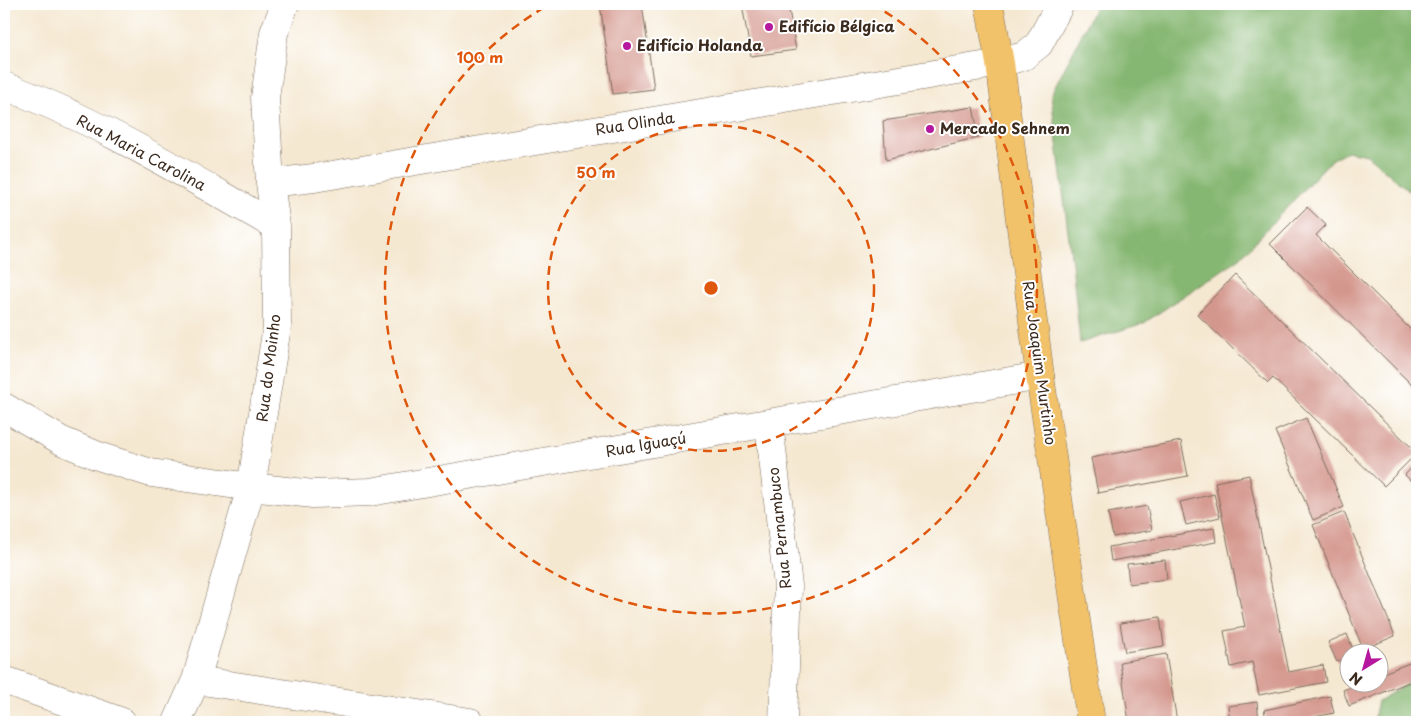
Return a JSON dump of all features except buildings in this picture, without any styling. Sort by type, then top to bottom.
[{"type":"main road","name":"Rua Joaquim Murtinho","points":[[990,4],[1000,63],[1040,376],[1091,722]]},
{"type":"street","name":"Rua do Moinho","points":[[178,722],[196,680],[251,487],[277,327],[276,226],[270,183],[265,98],[274,33],[285,4]]},
{"type":"street","name":"Rua Olinda","points":[[270,183],[314,178],[1000,63],[1024,56],[1039,44],[1060,4]]},
{"type":"street","name":"Rua Maria Carolina","points":[[4,86],[32,97],[138,147],[276,226]]},
{"type":"street","name":"Rua Iguaçú","points":[[4,407],[62,441],[98,456],[151,473],[313,494],[370,492],[1040,376]]},
{"type":"street","name":"Rua Pernambuco","points":[[769,424],[788,586],[783,722]]},
{"type":"street","points":[[4,680],[122,722]]},
{"type":"street","points":[[196,680],[470,722]]},
{"type":"green space","points":[[1097,4],[1417,4],[1417,198],[1367,155],[1347,151],[1332,159],[1240,258],[1144,323],[1080,343],[1051,95]]},
{"type":"green space","points":[[1417,678],[1417,722],[1367,722],[1374,718],[1378,701]]},
{"type":"place","name":"Edifício Bélgica","points":[[769,27]]},
{"type":"place","name":"Edifício Holanda","points":[[627,46]]},
{"type":"place","name":"Mercado Sehnem","points":[[930,129]]}]
